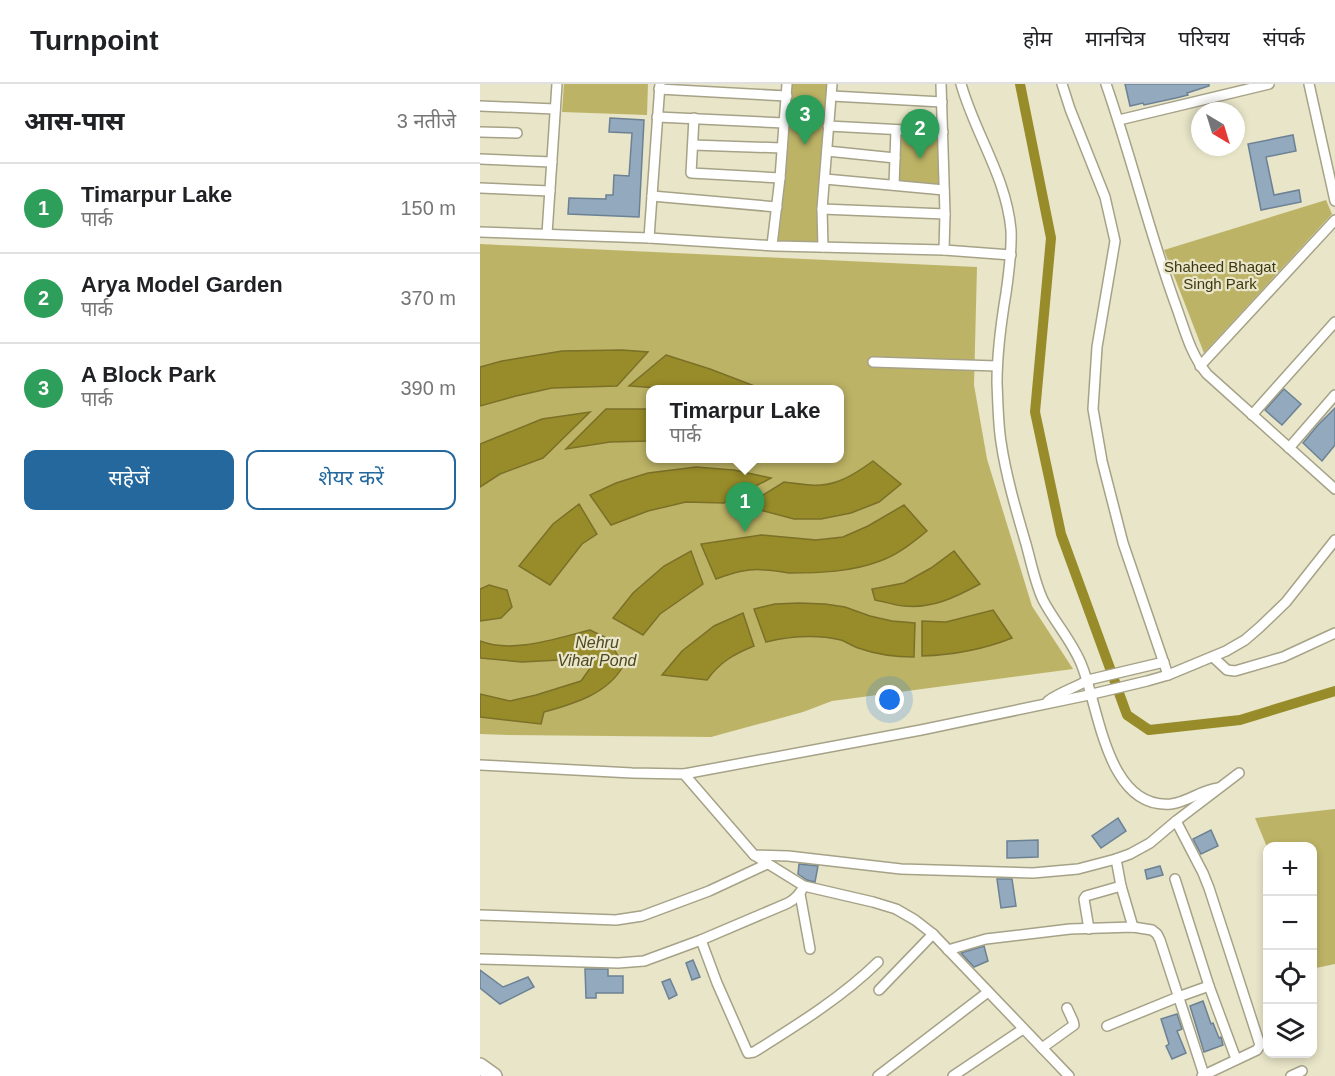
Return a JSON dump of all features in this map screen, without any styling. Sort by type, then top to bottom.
[{"type":"highway","points":[[480,1066],[494,1076]]},
{"type":"street","points":[[547,234],[557,84]]},
{"type":"street","points":[[772,245],[787,84]]},
{"type":"street","points":[[823,247],[822,209],[832,84]]},
{"type":"street","points":[[941,84],[944,250]]},
{"type":"street","points":[[961,84],[1002,187],[1011,230],[1011,255],[998,346],[998,414],[1006,469],[1037,583],[1043,599],[1092,680],[1092,694],[1099,727],[1106,746],[1113,763],[1134,792],[1146,800],[1172,804],[1218,788]]},
{"type":"street","points":[[1062,84],[1105,197],[1115,241],[1097,347],[1093,408],[1102,461],[1123,543],[1168,675]]},
{"type":"street","points":[[1106,84],[1119,120],[1162,266],[1200,366],[1335,489]]},
{"type":"street","points":[[1119,120],[1269,84]]},
{"type":"street","points":[[1309,84],[1335,201]]},
{"type":"street","points":[[649,238],[660,87],[787,96]]},
{"type":"street","points":[[832,96],[942,102]]},
{"type":"street","points":[[480,106],[555,109]]},
{"type":"street","points":[[657,117],[784,123]]},
{"type":"street","points":[[694,118],[691,173],[780,178]]},
{"type":"street","points":[[828,126],[942,132]]},
{"type":"street","points":[[894,186],[896,130]]},
{"type":"street","points":[[480,132],[518,133]]},
{"type":"street","points":[[693,144],[782,148]]},
{"type":"street","points":[[826,152],[895,158]]},
{"type":"street","points":[[480,159],[552,162]]},
{"type":"street","points":[[825,179],[944,190]]},
{"type":"street","points":[[480,188],[550,191]]},
{"type":"street","points":[[652,196],[777,207]]},
{"type":"street","points":[[822,209],[945,214]]},
{"type":"street","points":[[1200,366],[1335,220]]},
{"type":"street","points":[[480,232],[944,250],[1011,255]]},
{"type":"street","points":[[1252,415],[1335,322]]},
{"type":"street","points":[[873,362],[998,366]]},
{"type":"street","points":[[1289,448],[1335,395]]},
{"type":"street","points":[[480,765],[684,774],[921,730],[1147,681],[1213,657],[1245,640],[1286,602],[1335,540]]},
{"type":"street","points":[[1213,657],[1227,670],[1235,671],[1283,657],[1335,633]]},
{"type":"street","points":[[1044,704],[1058,694],[1092,680],[1164,662]]},
{"type":"street","points":[[754,855],[788,856],[901,869],[1034,873],[1078,868],[1116,860],[1150,843],[1239,773]]},
{"type":"street","points":[[684,774],[754,855],[802,890],[873,902],[896,909],[933,934],[1069,1076]]},
{"type":"street","points":[[948,950],[986,939],[1070,929],[1132,927],[1152,930],[1160,940],[1203,1076],[1257,1050],[1260,1048],[1259,1041],[1206,881],[1176,821]]},
{"type":"street","points":[[1116,860],[1132,927]]},
{"type":"street","points":[[480,915],[616,920],[642,916],[709,891],[767,864]]},
{"type":"street","points":[[1175,879],[1209,986],[1236,1059]]},
{"type":"street","points":[[1089,929],[1084,899],[1086,896],[1121,886]]},
{"type":"street","points":[[480,959],[633,962],[654,958],[788,903],[794,900],[802,890]]},
{"type":"street","points":[[802,890],[810,949]]},
{"type":"street","points":[[879,990],[933,934]]},
{"type":"street","points":[[701,940],[748,1053],[754,1052],[840,995],[878,962]]},
{"type":"street","points":[[1107,1026],[1209,986]]},
{"type":"street","points":[[878,1076],[988,992]]},
{"type":"street","points":[[1042,1048],[1074,1026],[1067,1008]]},
{"type":"street","points":[[953,1076],[1023,1029]]},
{"type":"street","points":[[1291,1076],[1302,1071]]},
{"type":"green space","points":[[564,84],[648,84],[647,115],[562,112]]},
{"type":"green space","points":[[788,84],[831,84],[820,245],[775,243]]},
{"type":"green space","points":[[896,130],[943,132],[944,190],[897,186]]},
{"type":"green space","name":"Shaheed Bhagat Singh Park","points":[[1326,200],[1332,214],[1204,353],[1164,250]]},
{"type":"green space","points":[[480,244],[977,267],[974,385],[987,459],[1032,606],[1073,669],[832,701],[803,712],[711,737],[480,734]]},
{"type":"green space","points":[[1335,809],[1335,964],[1317,968],[1317,842],[1265,842],[1255,818]]},
{"type":"water","points":[[562,351],[648,352],[617,386],[552,388],[480,406],[480,367]]},
{"type":"water","points":[[666,355],[752,385],[646,385],[646,387],[629,386]]},
{"type":"water","points":[[606,409],[646,409],[646,441],[610,442],[566,449]]},
{"type":"water","points":[[590,412],[543,458],[500,474],[480,487],[480,444],[542,419]]},
{"type":"water","points":[[873,461],[901,484],[879,502],[851,513],[821,519],[794,519],[745,506],[784,482],[810,485],[830,484],[851,476]]},
{"type":"water","points":[[696,467],[734,470],[771,478],[724,503],[686,502],[648,511],[611,525],[590,495],[616,483],[648,473]]},
{"type":"water","points":[[579,504],[597,534],[582,544],[550,585],[519,566],[553,524]]},
{"type":"water","points":[[904,505],[927,531],[893,555],[858,568],[801,573],[752,570],[716,579],[701,544],[761,535],[816,540],[843,537],[868,526]]},
{"type":"water","points":[[691,551],[703,584],[660,614],[643,635],[613,618],[633,593],[664,566]]},
{"type":"water","points":[[954,551],[980,584],[953,597],[924,606],[904,606],[875,600],[872,589],[904,583],[931,568]]},
{"type":"water","points":[[489,585],[507,590],[512,607],[501,618],[480,621],[480,589]]},
{"type":"water","points":[[799,603],[845,607],[870,616],[915,623],[914,657],[878,653],[858,648],[841,640],[822,637],[794,637],[766,642],[754,609],[775,604]]},
{"type":"water","points":[[993,610],[1012,638],[967,651],[922,656],[922,621],[946,622]]},
{"type":"water","points":[[743,613],[754,646],[728,659],[707,680],[662,675],[682,651],[714,626]]},
{"type":"water","name":"Nehru Vihar Pond","points":[[590,630],[609,639],[623,666],[608,684],[578,701],[544,712],[541,724],[480,717],[480,694],[510,701],[536,695],[581,681],[591,667],[579,659],[522,662],[480,658],[480,641],[493,645],[521,645]]},
{"type":"building","points":[[1125,84],[1209,84],[1209,86],[1187,93],[1188,95],[1130,106]]},
{"type":"building","points":[[610,118],[644,120],[639,217],[568,214],[569,198],[606,199],[606,195],[613,195],[614,175],[629,176],[632,133],[609,132]]},
{"type":"building","points":[[1293,135],[1296,151],[1266,157],[1274,195],[1299,190],[1301,202],[1261,210],[1248,144]]},
{"type":"building","points":[[1284,389],[1301,404],[1282,425],[1265,410]]},
{"type":"building","points":[[1335,408],[1335,445],[1322,461],[1303,443]]},
{"type":"building","points":[[1118,818],[1126,831],[1101,848],[1092,836]]},
{"type":"building","points":[[1211,830],[1218,846],[1201,854],[1193,839]]},
{"type":"building","points":[[1038,840],[1038,857],[1007,858],[1007,841]]},
{"type":"building","points":[[799,864],[818,866],[815,882],[798,874]]},
{"type":"building","points":[[1160,866],[1163,875],[1147,879],[1145,870]]},
{"type":"building","points":[[997,879],[1012,879],[1016,906],[1001,908]]},
{"type":"building","points":[[984,946],[988,961],[974,967],[961,953]]},
{"type":"building","points":[[693,960],[700,977],[692,980],[686,963]]},
{"type":"building","points":[[585,969],[608,969],[608,976],[623,976],[623,993],[596,993],[596,998],[586,998]]},
{"type":"building","points":[[480,970],[503,987],[528,977],[534,987],[500,1004],[480,988]]},
{"type":"building","points":[[670,979],[677,995],[669,999],[662,982]]},
{"type":"building","points":[[1203,1001],[1211,1024],[1213,1023],[1219,1038],[1221,1037],[1223,1045],[1204,1052],[1190,1006]]},
{"type":"building","points":[[1177,1014],[1182,1029],[1177,1031],[1186,1053],[1172,1059],[1166,1046],[1169,1044],[1161,1019]]},
{"type":"waterway","points":[[1020,84],[1051,238],[1035,412],[1061,534],[1127,715],[1149,730],[1240,720],[1335,691]]},
{"type":"place","name":"A Block Park","points":[[805,145]]},
{"type":"place","name":"Arya Model Garden","points":[[920,159]]},
{"type":"place","name":"Timarpur Lake","points":[[745,532]]}]
